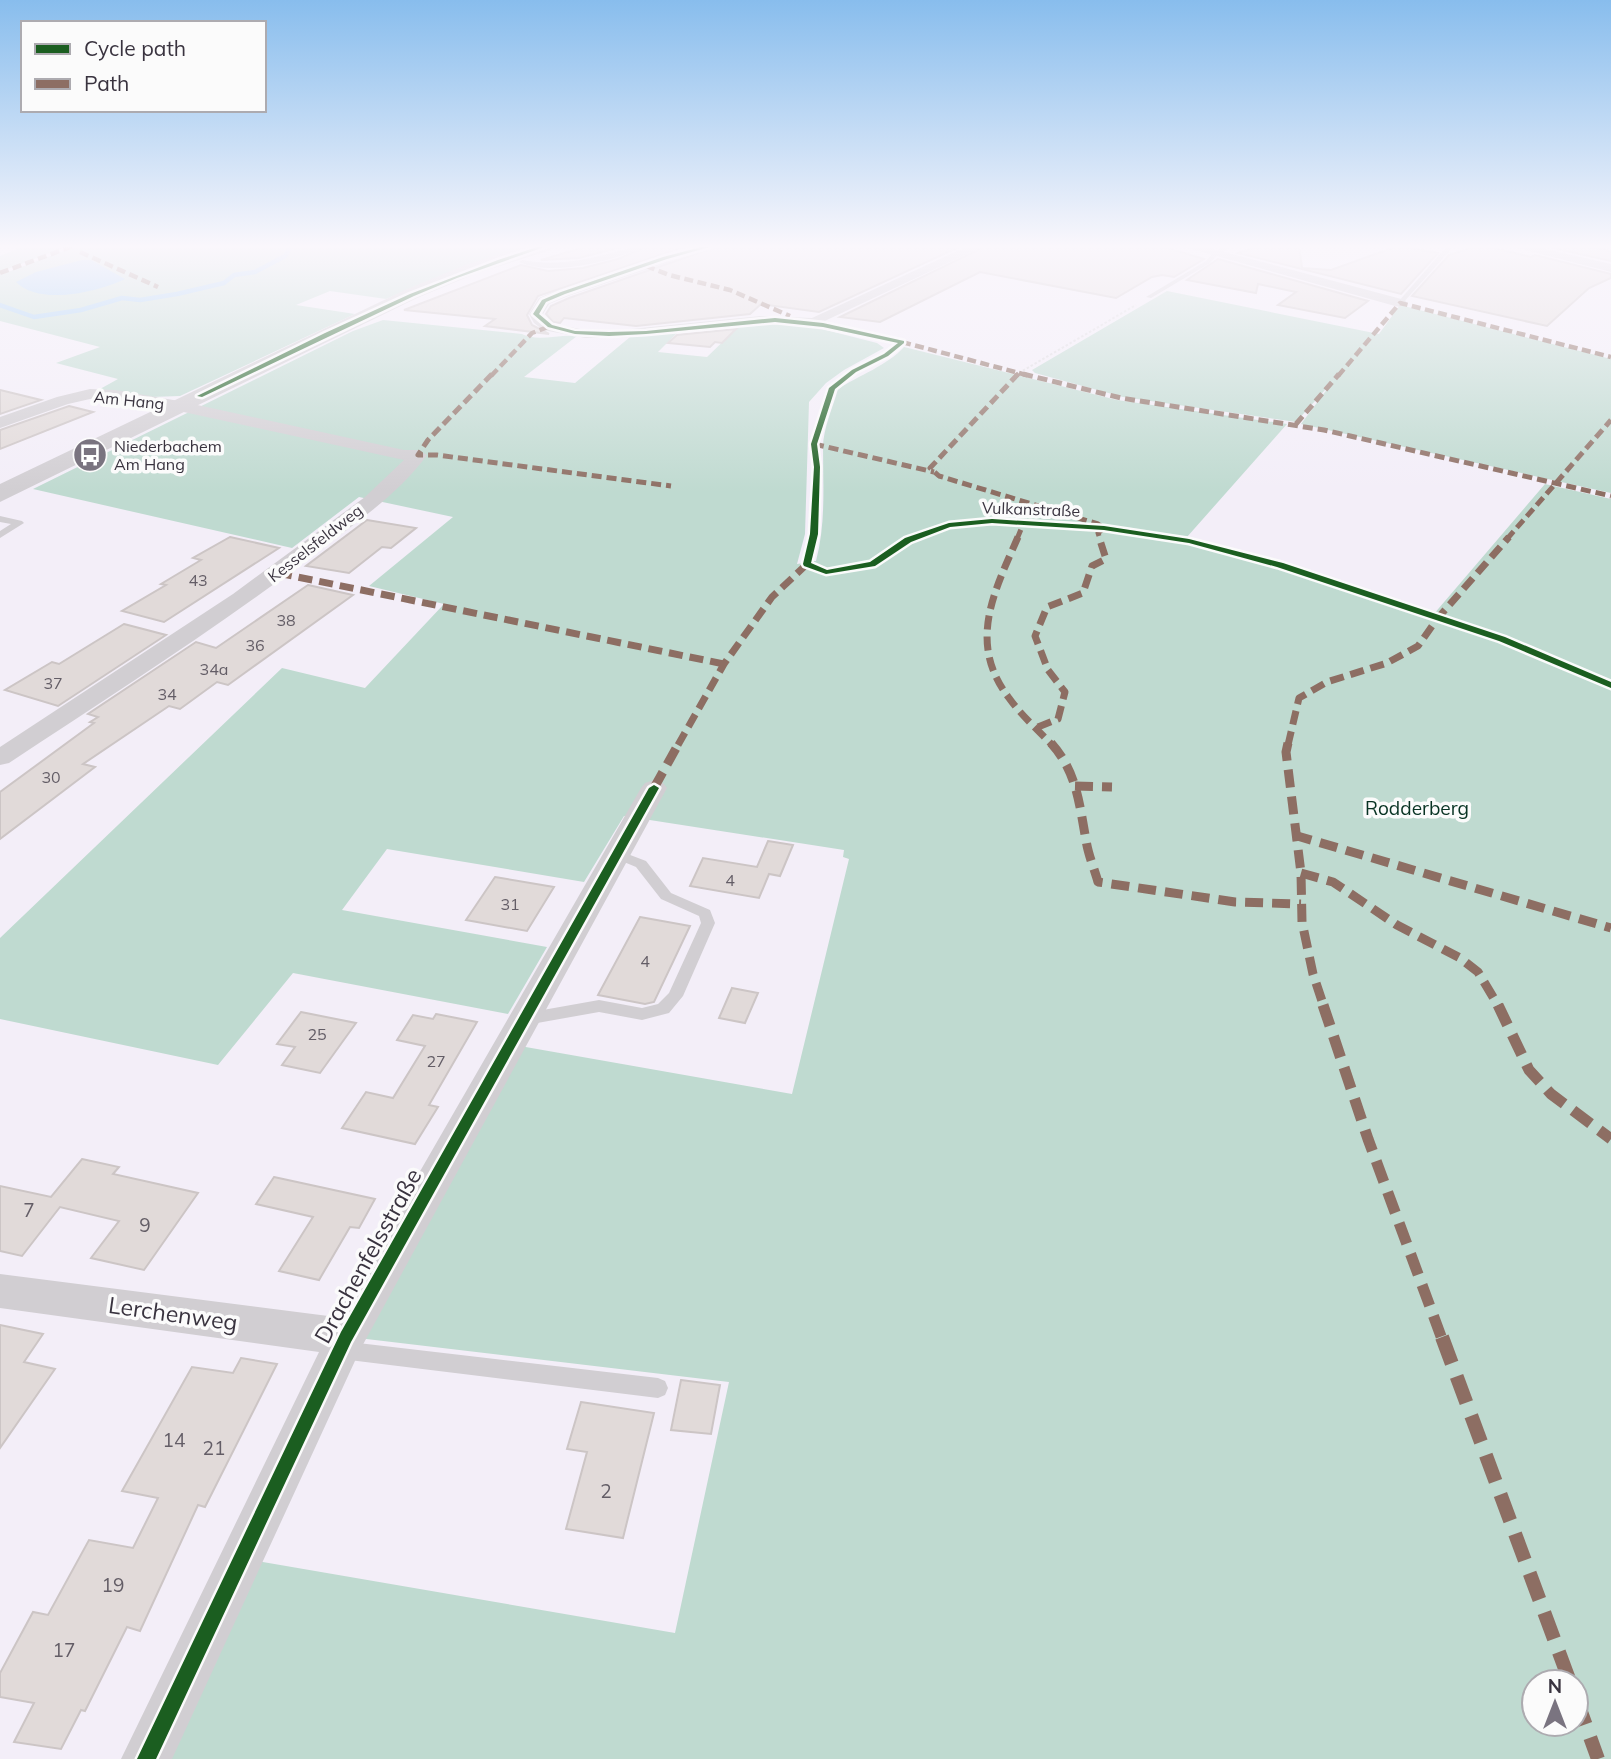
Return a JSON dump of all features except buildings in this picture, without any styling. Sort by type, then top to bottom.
[{"type":"main road","points":[[0,494],[340,328]]},
{"type":"street","name":"Vulkanstraße","points":[[554,328],[586,334],[621,334],[680,328]]},
{"type":"street","name":"Am Hang","points":[[0,423],[64,400],[90,394],[189,401]]},
{"type":"street","name":"Kesselsfeldweg","points":[[0,758],[278,573],[385,489],[405,472],[418,455],[404,455],[189,401]]},
{"type":"street","name":"Drachenfelsstraße","points":[[146,1759],[343,1344],[654,788]]},
{"type":"street","name":"Lerchenweg","points":[[0,1291],[343,1344]]},
{"type":"lane","name":"Vulkanstraße","points":[[841,328],[902,342],[886,355],[854,371],[832,388],[814,444],[817,467],[814,534],[807,564],[826,572],[872,564],[908,540],[949,525],[992,521],[1104,528],[1198,542],[1280,565],[1502,639],[1611,685]]},
{"type":"lane","points":[[0,519],[19,523],[0,535]]},
{"type":"lane","points":[[524,1020],[598,1006],[642,1014],[663,1010],[676,996],[708,923],[705,913],[666,896],[641,864],[617,854]]},
{"type":"lane","points":[[343,1344],[658,1388]]},
{"type":"path","points":[[1019,373],[1096,328]]},
{"type":"green space","points":[[27,328],[325,328],[180,396],[151,397],[103,392],[100,389],[118,379],[56,363],[100,347]]},
{"type":"green space","name":"Rodderberg","points":[[361,328],[463,328],[541,338],[577,336],[524,377],[575,383],[630,337],[678,332],[658,352],[707,357],[737,328],[818,328],[877,343],[884,348],[844,370],[826,383],[809,402],[805,534],[797,564],[816,561],[823,519],[823,440],[838,389],[881,365],[904,347],[1117,400],[1287,424],[1187,537],[1281,562],[1433,615],[1545,484],[1611,499],[1611,1759],[166,1759],[257,1561],[675,1633],[729,1382],[358,1338],[520,1046],[792,1094],[849,859],[843,857],[844,850],[624,816],[584,882],[387,849],[342,910],[547,947],[508,1014],[293,973],[218,1065],[0,1019],[0,938],[282,668],[365,688],[444,604],[369,586],[453,517],[359,497],[292,548],[33,489]]},
{"type":"green space","points":[[1104,328],[1350,328],[1379,334],[1383,328],[1490,328],[1611,359],[1611,493],[1301,424],[1334,380],[1296,422],[1123,397],[1032,370]]},
{"type":"marked path","points":[[545,328],[532,333],[428,440],[418,455],[437,455],[671,486]]},
{"type":"marked path","points":[[1296,424],[1378,328]]},
{"type":"marked path","points":[[1498,328],[1611,357]]},
{"type":"marked path","points":[[902,342],[1019,373],[930,468],[939,476],[1104,528],[1098,533],[1106,559],[1092,566],[1083,593],[1047,607],[1035,636],[1048,670],[1065,692],[1058,719],[1038,727]]},
{"type":"marked path","points":[[1019,373],[1121,398],[1324,430],[1611,496]]},
{"type":"marked path","points":[[1565,1668],[1368,1139],[1313,974],[1302,922],[1301,873],[1286,752],[1299,698],[1327,682],[1401,657],[1422,643],[1437,619],[1611,420]]},
{"type":"marked path","points":[[814,444],[934,472]]},
{"type":"marked path","points":[[1024,522],[992,598],[985,646],[991,667],[1008,697],[1064,758],[1082,805],[1086,841],[1098,882],[1235,902],[1301,904]]},
{"type":"marked path","points":[[654,788],[724,664],[772,597],[807,564]]},
{"type":"marked path","points":[[278,573],[724,664]]},
{"type":"marked path","points":[[1075,786],[1112,787]]},
{"type":"marked path","points":[[1294,835],[1611,928]]},
{"type":"marked path","points":[[1301,873],[1333,882],[1397,925],[1460,958],[1478,972],[1490,989],[1529,1070],[1551,1094],[1611,1139]]},
{"type":"marked path","points":[[1590,1737],[1598,1759]]},
{"type":"cycle path","points":[[200,396],[340,328]]},
{"type":"cycle path","points":[[557,328],[575,333],[609,334],[684,328]]},
{"type":"cycle path","points":[[837,328],[902,342],[886,355],[854,371],[832,388],[814,444],[817,467],[814,534],[807,564],[826,572],[872,564],[908,540],[949,525],[992,521],[1104,528],[1189,541],[1280,565],[1502,639],[1611,685]]},
{"type":"cycle path","points":[[146,1759],[346,1337],[654,788]]},
{"type":"place","name":"Niederbachem Am Hang","points":[[90,455]]}]
